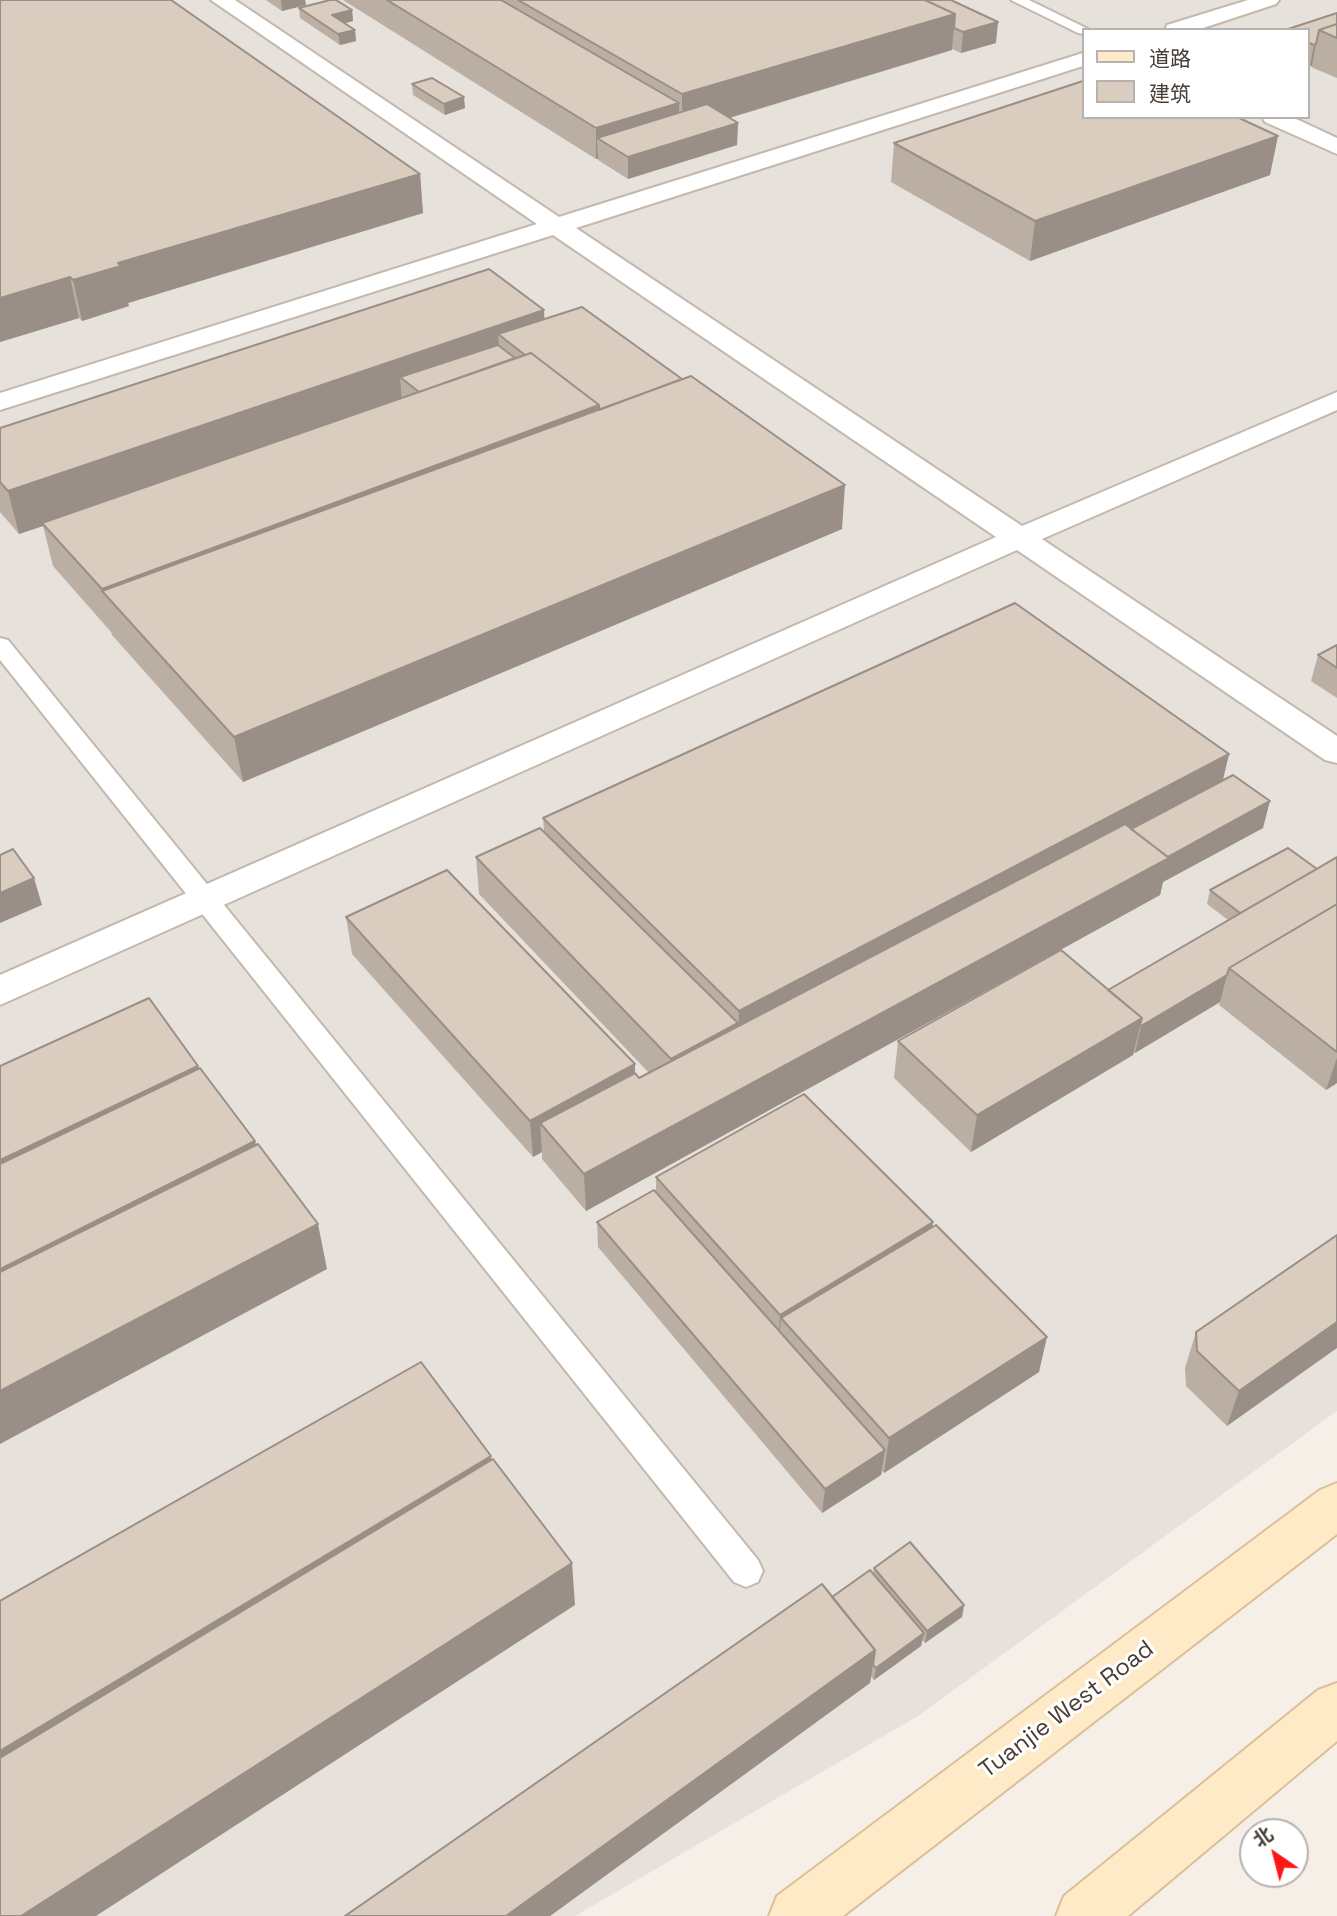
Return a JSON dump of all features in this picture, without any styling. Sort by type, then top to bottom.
[{"type":"street","points":[[220,0],[1337,752]]},
{"type":"street","points":[[1181,28],[1269,0]]},
{"type":"street","points":[[0,402],[1082,59]]},
{"type":"street","points":[[1277,119],[1337,147]]},
{"type":"street","points":[[0,991],[1018,538],[1337,400]]},
{"type":"street","name":"Tuanjie West Road","points":[[797,1916],[1337,1505]]},
{"type":"street","points":[[1084,1916],[1337,1708]]},
{"type":"lane","points":[[1018,0],[1082,30]]},
{"type":"lane","points":[[0,645],[746,1570]]},
{"type":"shaded area","points":[[0,0],[1337,0],[1337,1411],[918,1716],[575,1916],[0,1916]]},
{"type":"building","points":[[0,0],[171,0],[420,174],[118,263],[121,266],[73,280],[70,277],[0,298]]},
{"type":"building","points":[[336,0],[352,10],[332,15],[355,30],[338,34],[299,8]]},
{"type":"building","points":[[387,0],[501,0],[679,103],[596,128]]},
{"type":"building","points":[[518,0],[925,0],[955,14],[682,94]]},
{"type":"building","points":[[925,0],[951,0],[998,22],[963,32],[954,28],[955,14]]},
{"type":"building","points":[[1337,13],[1337,24],[1319,30],[1314,45],[1309,43],[1309,28],[1291,28]]},
{"type":"building","points":[[1337,24],[1337,38],[1319,30]]},
{"type":"building","points":[[432,78],[464,97],[444,104],[412,84]]},
{"type":"building","points":[[1082,81],[1082,119],[1241,119],[1278,136],[1035,221],[894,143]]},
{"type":"building","points":[[707,104],[738,123],[628,157],[597,138]]},
{"type":"building","points":[[489,269],[544,310],[8,491],[0,482],[0,428]]},
{"type":"building","points":[[582,307],[682,379],[599,410],[599,405],[531,353],[525,355],[498,334]]},
{"type":"building","points":[[498,345],[515,358],[419,392],[400,377]]},
{"type":"building","points":[[531,353],[599,405],[102,589],[42,523]]},
{"type":"building","points":[[691,376],[845,485],[234,737],[102,591]]},
{"type":"building","points":[[1015,603],[1229,754],[739,1011],[543,818]]},
{"type":"building","points":[[1337,645],[1337,668],[1318,655]]},
{"type":"building","points":[[1233,775],[1270,801],[1168,857],[1131,829]]},
{"type":"building","points":[[1125,824],[1169,858],[584,1174],[540,1123],[635,1073],[639,1078]]},
{"type":"building","points":[[540,828],[738,1023],[671,1059],[476,857]]},
{"type":"building","points":[[1288,848],[1317,869],[1240,913],[1210,890]]},
{"type":"building","points":[[13,849],[34,878],[0,893],[0,855]]},
{"type":"building","points":[[1337,857],[1337,904],[1229,968],[1227,975],[1141,1026],[1142,1018],[1108,990]]},
{"type":"building","points":[[447,870],[635,1064],[530,1121],[346,917]]},
{"type":"building","points":[[1337,904],[1337,1052],[1229,968]]},
{"type":"building","points":[[1061,950],[1142,1018],[977,1115],[898,1041]]},
{"type":"building","points":[[149,998],[198,1066],[0,1160],[0,1066]]},
{"type":"building","points":[[200,1068],[255,1141],[0,1269],[0,1164]]},
{"type":"building","points":[[804,1094],[933,1222],[780,1315],[656,1177]]},
{"type":"building","points":[[258,1144],[318,1224],[0,1391],[0,1272]]},
{"type":"building","points":[[654,1190],[885,1450],[825,1489],[597,1222]]},
{"type":"building","points":[[936,1225],[1047,1337],[889,1438],[781,1318]]},
{"type":"building","points":[[1337,1235],[1337,1322],[1239,1391],[1197,1351],[1196,1332]]},
{"type":"building","points":[[421,1362],[491,1456],[0,1751],[0,1601]]},
{"type":"building","points":[[493,1459],[572,1563],[21,1916],[0,1916],[0,1758]]},
{"type":"building","points":[[910,1542],[964,1605],[927,1631],[874,1568]]},
{"type":"building","points":[[870,1570],[924,1633],[876,1668],[873,1665],[875,1650],[832,1597]]},
{"type":"building","points":[[822,1584],[875,1650],[506,1916],[345,1916]]}]
